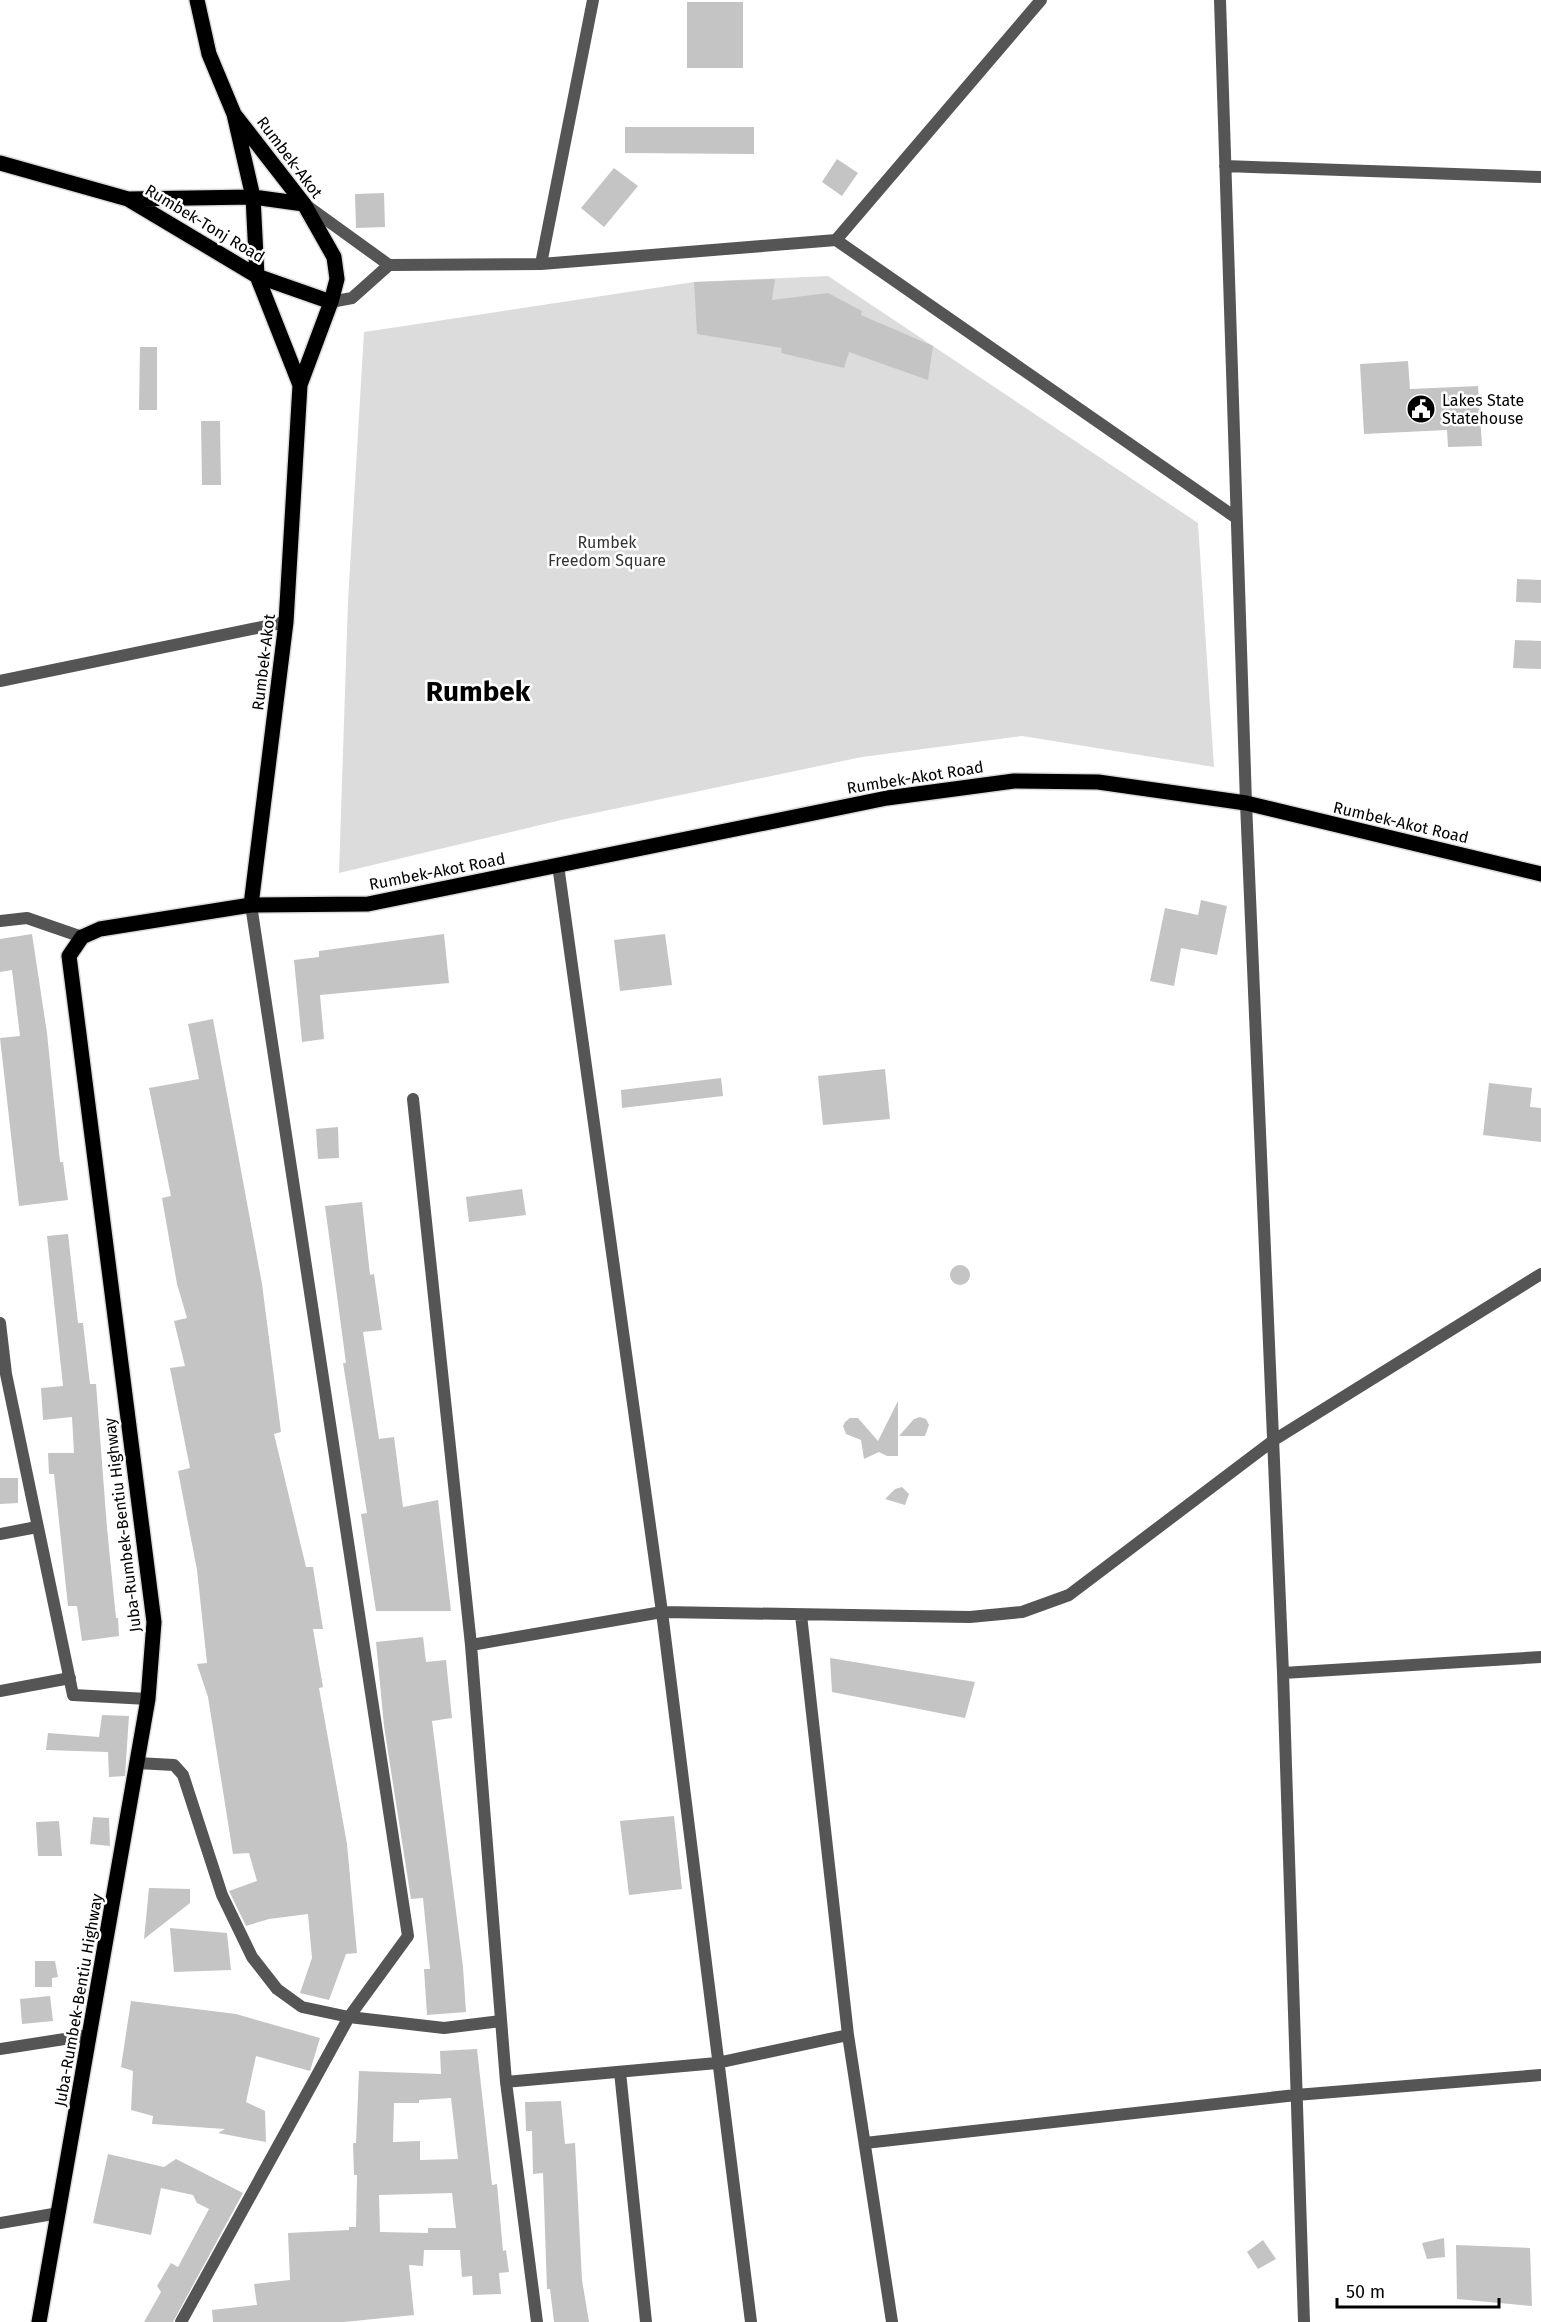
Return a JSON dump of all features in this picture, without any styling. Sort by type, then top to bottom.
[{"type":"main road","points":[[197,0],[209,54],[234,114]]},
{"type":"main road","name":"Rumbek-Akot","points":[[234,114],[253,197],[256,276],[300,385]]},
{"type":"main road","name":"Rumbek-Akot","points":[[234,114],[304,204],[334,257],[337,279],[332,302],[300,385],[286,622],[251,905]]},
{"type":"main road","name":"Rumbek-Tonj Road","points":[[0,163],[128,199],[256,276],[332,302]]},
{"type":"main road","name":"Rumbek-Tonj Road","points":[[128,199],[253,197],[304,204]]},
{"type":"main road","name":"Rumbek-Akot Road","points":[[251,905],[368,904],[887,798],[1014,781],[1098,782],[1246,803],[1541,874]]},
{"type":"main road","points":[[82,937],[99,929],[251,905]]},
{"type":"main road","name":"Juba-Rumbek-Bentiu Highway","points":[[39,2322],[148,1699],[154,1622],[69,956],[82,937]]},
{"type":"street","points":[[541,264],[593,0]]},
{"type":"street","points":[[836,240],[1041,0]]},
{"type":"street","points":[[1220,0],[1235,517],[1283,1674],[1304,2322]]},
{"type":"street","points":[[1225,166],[1541,177]]},
{"type":"street","points":[[304,204],[389,265],[541,264],[836,240],[1235,517]]},
{"type":"street","points":[[332,302],[352,298],[389,265]]},
{"type":"street","points":[[0,681],[286,622]]},
{"type":"street","points":[[558,865],[662,1612],[717,2063],[752,2322]]},
{"type":"street","points":[[182,2322],[349,2017],[408,1936],[251,905]]},
{"type":"street","points":[[0,921],[27,918],[82,937]]},
{"type":"street","points":[[413,1099],[471,1645],[506,2082],[537,2322]]},
{"type":"street","points":[[471,1645],[662,1612],[970,1617],[1022,1612],[1069,1595],[1274,1440],[1541,1274]]},
{"type":"street","points":[[0,1323],[3,1374],[73,1695],[148,1699]]},
{"type":"street","points":[[0,1534],[37,1527]]},
{"type":"street","points":[[801,1615],[848,2035],[892,2322]]},
{"type":"street","points":[[1283,1674],[1541,1656]]},
{"type":"street","points":[[0,1691],[70,1678]]},
{"type":"street","points":[[137,1763],[174,1765],[183,1775],[222,1895],[252,1957],[277,1989],[302,2007],[349,2017],[444,2028],[501,2021]]},
{"type":"street","points":[[0,2049],[90,2035]]},
{"type":"street","points":[[506,2082],[717,2063],[848,2035]]},
{"type":"street","points":[[620,2072],[646,2322]]},
{"type":"street","points":[[865,2143],[1296,2095],[1541,2074]]},
{"type":"street","points":[[0,2223],[59,2213]]},
{"type":"green space","name":"Rumbek Freedom Square","points":[[828,276],[1198,523],[1214,767],[1022,736],[862,757],[561,820],[339,873],[348,601],[364,332],[694,282]]},
{"type":"building","points":[[687,2],[743,2],[743,68],[687,68]]},
{"type":"building","points":[[625,127],[754,127],[754,154],[625,153]]},
{"type":"building","points":[[837,159],[858,173],[842,196],[822,182]]},
{"type":"building","points":[[614,168],[638,186],[604,227],[581,208]]},
{"type":"building","points":[[384,193],[385,227],[356,228],[355,194]]},
{"type":"building","points":[[775,279],[772,300],[828,293],[862,311],[861,315],[933,346],[928,380],[849,352],[844,368],[781,353],[782,348],[697,334],[694,282]]},
{"type":"building","points":[[140,347],[157,347],[157,410],[139,410]]},
{"type":"building","name":"Lakes State Statehouse","points":[[1408,361],[1410,389],[1478,386],[1482,446],[1448,447],[1447,430],[1364,434],[1360,364]]},
{"type":"building","points":[[201,421],[220,421],[221,485],[202,485]]},
{"type":"building","points":[[1517,579],[1541,580],[1541,603],[1516,602]]},
{"type":"building","points":[[1515,640],[1541,641],[1541,669],[1513,668]]},
{"type":"building","points":[[1201,900],[1227,906],[1217,955],[1181,948],[1174,986],[1150,981],[1165,908],[1198,915]]},
{"type":"building","points":[[32,934],[47,1033],[60,1162],[63,1162],[68,1200],[19,1206],[0,1038],[20,1036],[12,970],[0,972],[0,939]]},
{"type":"building","points":[[444,934],[449,983],[320,995],[324,1039],[302,1042],[294,960],[319,957],[319,951]]},
{"type":"building","points":[[665,934],[672,985],[620,991],[614,940]]},
{"type":"building","points":[[213,1019],[262,1284],[281,1432],[274,1434],[306,1567],[313,1567],[323,1629],[313,1629],[323,1687],[319,1688],[347,1844],[357,1953],[346,1954],[329,2000],[300,1993],[312,1958],[308,1914],[269,1919],[246,1926],[229,1891],[257,1881],[249,1853],[233,1854],[208,1697],[197,1664],[207,1663],[197,1570],[178,1471],[190,1468],[170,1368],[185,1366],[174,1321],[187,1318],[177,1284],[162,1198],[171,1196],[149,1088],[199,1079],[188,1024]]},
{"type":"building","points":[[885,1069],[890,1119],[823,1125],[818,1076]]},
{"type":"building","points":[[721,1078],[723,1096],[622,1108],[621,1090]]},
{"type":"building","points":[[1489,1083],[1532,1088],[1530,1107],[1541,1108],[1541,1142],[1483,1135]]},
{"type":"building","points":[[338,1127],[339,1158],[318,1159],[316,1129]]},
{"type":"building","points":[[522,1189],[526,1215],[469,1222],[466,1197]]},
{"type":"building","points":[[362,1202],[370,1275],[374,1274],[382,1330],[363,1332],[379,1439],[394,1437],[403,1507],[438,1500],[451,1611],[376,1611],[361,1514],[367,1513],[343,1363],[346,1363],[325,1206]]},
{"type":"building","points":[[68,1234],[78,1323],[83,1323],[90,1384],[96,1384],[107,1528],[119,1636],[82,1641],[77,1606],[68,1606],[54,1474],[49,1474],[48,1453],[74,1453],[72,1417],[43,1420],[41,1388],[63,1386],[47,1236]]},
{"type":"building","points":[[960,1265],[967,1268],[970,1275],[967,1282],[960,1285],[953,1282],[950,1275],[953,1268]]},
{"type":"building","points":[[898,1401],[898,1456],[887,1456],[879,1452],[864,1459],[861,1440],[846,1434],[843,1426],[845,1422],[850,1418],[858,1418],[878,1441]]},
{"type":"building","points":[[920,1417],[926,1419],[929,1425],[925,1436],[899,1436],[914,1419]]},
{"type":"building","points":[[0,1478],[18,1478],[18,1503],[0,1504]]},
{"type":"building","points":[[902,1487],[909,1494],[905,1505],[885,1499],[895,1489]]},
{"type":"building","points":[[423,1637],[426,1662],[446,1660],[452,1718],[432,1721],[463,1967],[466,2012],[427,2015],[424,1969],[430,1969],[423,1898],[411,1899],[384,1726],[376,1642]]},
{"type":"building","points":[[830,1658],[975,1682],[965,1718],[832,1692]]},
{"type":"building","points":[[102,1715],[129,1716],[125,1776],[109,1777],[108,1752],[46,1750],[48,1733],[99,1737]]},
{"type":"building","points":[[674,1816],[682,1889],[629,1895],[620,1821]]},
{"type":"building","points":[[93,1817],[109,1818],[110,1846],[90,1844]]},
{"type":"building","points":[[59,1821],[62,1856],[38,1856],[36,1822]]},
{"type":"building","points":[[149,1888],[190,1889],[190,1903],[144,1939]]},
{"type":"building","points":[[170,1928],[227,1933],[231,1970],[174,1972]]},
{"type":"building","points":[[35,1961],[55,1961],[58,1977],[52,1978],[52,1987],[35,1987]]},
{"type":"building","points":[[50,1996],[53,2021],[22,2024],[20,1999]]},
{"type":"building","points":[[131,2001],[236,2014],[320,2038],[310,2071],[256,2056],[246,2102],[265,2111],[266,2142],[218,2133],[225,2129],[152,2124],[153,2116],[131,2110],[133,2071],[121,2067]]},
{"type":"building","points":[[477,2049],[492,2185],[497,2184],[503,2251],[506,2250],[509,2272],[499,2273],[501,2294],[473,2295],[472,2276],[462,2277],[460,2250],[424,2250],[423,2266],[409,2265],[414,2315],[344,2322],[213,2322],[212,2310],[257,2305],[254,2284],[290,2280],[288,2233],[349,2230],[349,2227],[356,2227],[357,2175],[354,2175],[353,2143],[356,2143],[359,2071],[441,2074],[440,2051]],"holes":[[[451,2098],[458,2159],[420,2160],[420,2141],[393,2142],[394,2103],[419,2103],[419,2100]],[[452,2193],[456,2228],[428,2228],[428,2233],[380,2232],[379,2195]]]},
{"type":"building","points":[[561,2101],[565,2144],[575,2143],[582,2280],[589,2322],[554,2322],[550,2289],[547,2289],[543,2173],[533,2174],[532,2131],[526,2131],[525,2102]]},
{"type":"building","points":[[108,2154],[164,2167],[176,2159],[243,2193],[173,2322],[144,2322],[161,2292],[157,2286],[171,2263],[178,2267],[209,2209],[197,2203],[193,2195],[161,2188],[151,2235],[93,2223]]},
{"type":"building","points":[[1444,2238],[1445,2257],[1427,2259],[1422,2243]]},
{"type":"building","points":[[1263,2240],[1276,2259],[1258,2269],[1247,2252]]},
{"type":"building","points":[[1456,2245],[1530,2248],[1532,2306],[1457,2299]]},
{"type":"place","name":"Lakes State Statehouse","points":[[1421,409]]},
{"type":"district","name":"Rumbek","points":[[478,691]]}]
